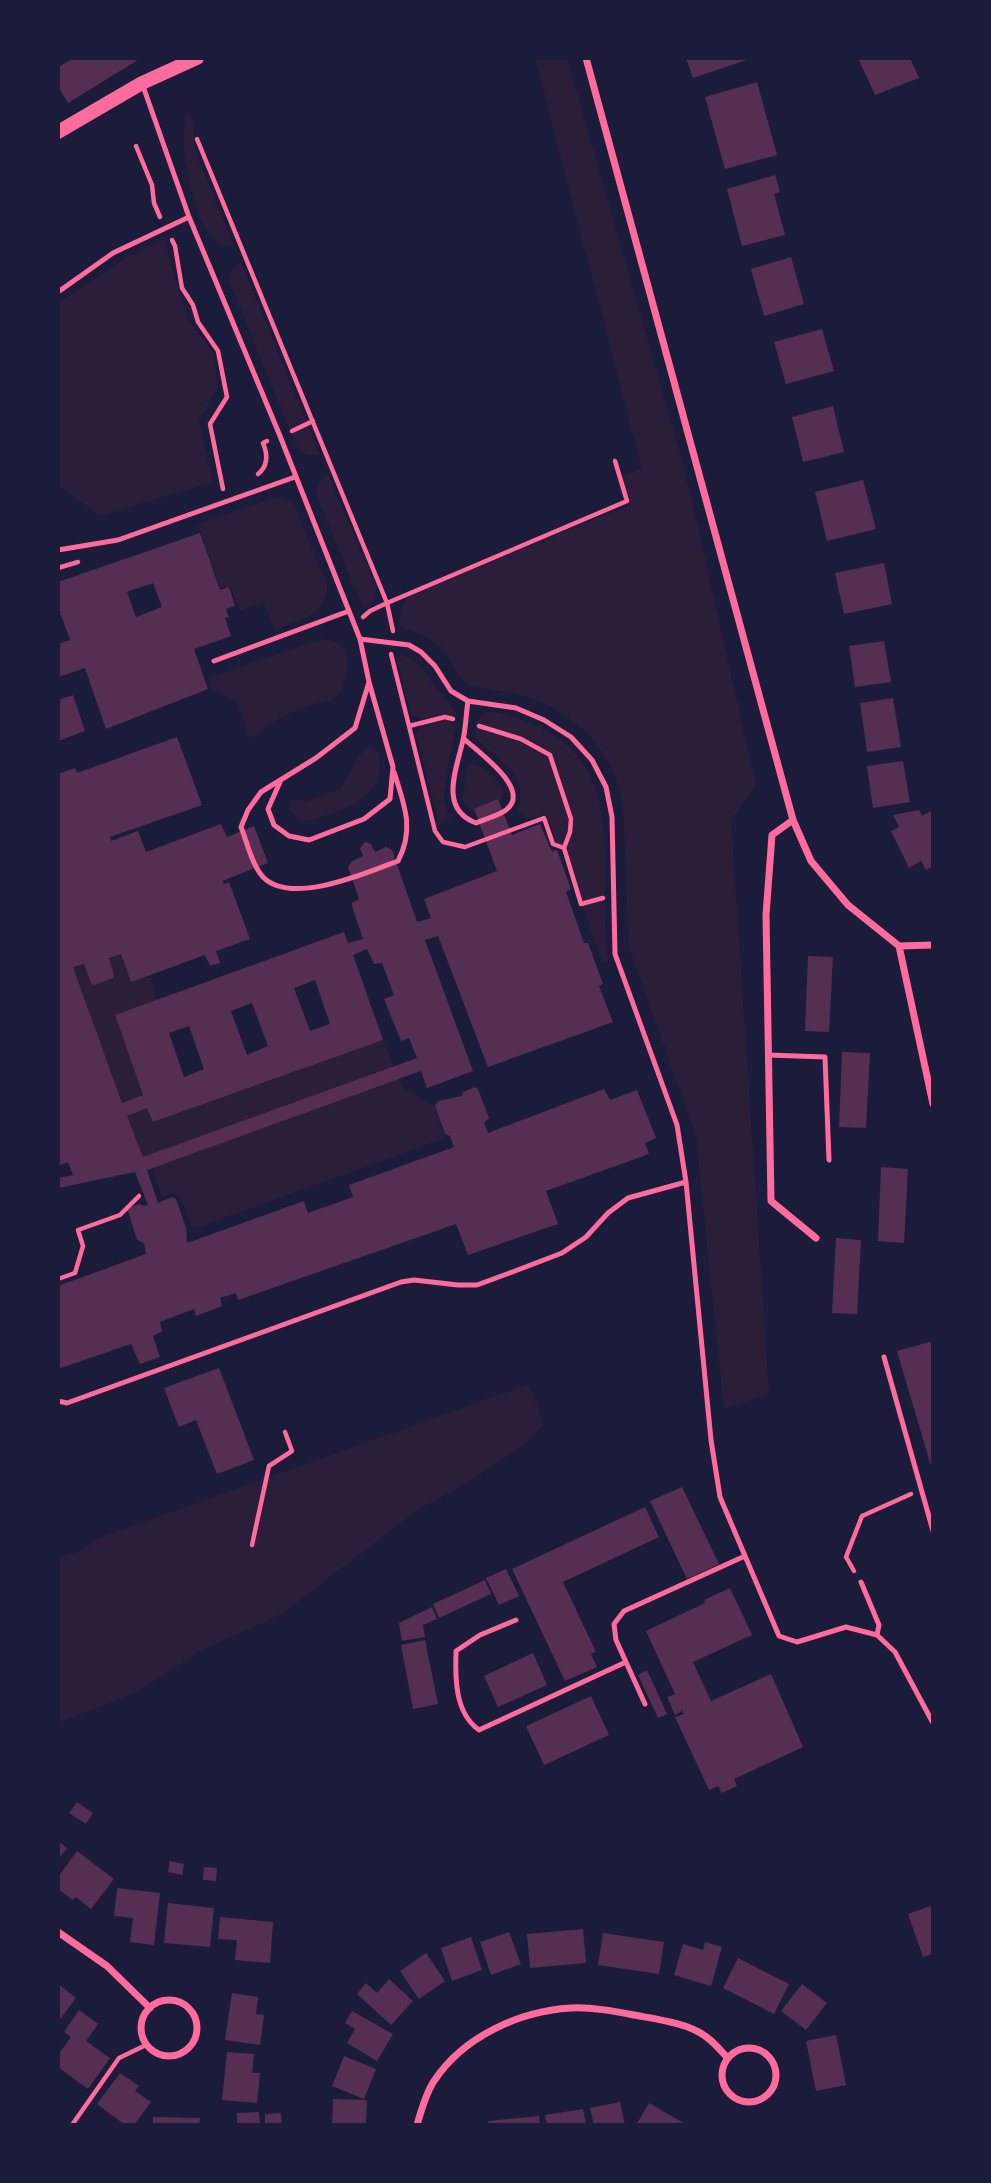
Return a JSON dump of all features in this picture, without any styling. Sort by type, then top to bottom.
[{"type":"main road","points":[[58,132],[142,83],[197,58]]},
{"type":"street","points":[[586,58],[793,820],[811,861],[848,905],[899,946],[933,1104]]},
{"type":"street","points":[[793,820],[772,835],[765,915],[771,1201],[816,1238]]},
{"type":"street","points":[[899,946],[933,945]]},
{"type":"street","points":[[58,1932],[107,1966],[150,2008]]},
{"type":"street","points":[[163,2001],[182,2003],[194,2015],[197,2034],[187,2050],[177,2056],[158,2055],[146,2045],[141,2027],[143,2017],[150,2008],[163,2001]]},
{"type":"street","points":[[417,2125],[433,2082],[452,2058],[472,2042],[502,2026],[536,2014],[570,2008],[606,2009],[668,2021],[704,2034],[728,2058]]},
{"type":"street","points":[[751,2048],[766,2054],[775,2069],[776,2077],[769,2093],[762,2099],[744,2102],[728,2092],[722,2075],[728,2058],[735,2052],[751,2048]]},
{"type":"lane","points":[[142,83],[189,216],[360,639],[408,825],[406,846],[398,861],[332,886],[283,888],[271,884],[260,874],[241,827],[261,792],[316,758],[355,728],[369,682]]},
{"type":"lane","points":[[58,292],[113,253],[189,216]]},
{"type":"lane","points":[[58,550],[118,540],[295,477]]},
{"type":"lane","points":[[215,661],[349,611]]},
{"type":"lane","points":[[360,639],[409,645],[435,666],[451,691],[468,701],[516,708],[544,720],[571,737],[592,760],[606,787],[612,817],[615,954],[677,1125],[686,1182],[714,1463],[720,1497],[779,1636],[797,1642],[846,1627],[877,1635],[895,1653],[933,1723]]},
{"type":"lane","points":[[464,739],[506,778],[513,796],[511,805],[506,810],[476,823],[466,819],[458,811],[454,800],[468,701]]},
{"type":"lane","points":[[280,782],[268,809],[274,825],[289,836],[309,841],[364,819],[390,799],[393,767]]},
{"type":"lane","points":[[768,1055],[825,1057],[829,1160]]},
{"type":"lane","points":[[58,1401],[67,1403],[401,1282],[414,1280],[458,1285],[477,1284],[503,1276],[562,1253],[586,1237],[608,1213],[628,1198],[686,1182]]},
{"type":"lane","points":[[884,1357],[933,1531]]},
{"type":"lane","points":[[645,1704],[616,1640],[614,1624],[624,1611],[745,1556]]},
{"type":"lane","points":[[861,1582],[879,1625],[877,1635]]},
{"type":"lane","points":[[516,1620],[480,1634],[456,1651],[456,1684],[467,1722],[479,1730],[626,1662]]},
{"type":"path","points":[[197,139],[387,603],[627,501],[615,461]]},
{"type":"path","points":[[136,146],[152,184],[154,203],[175,246],[182,288],[193,305],[198,322],[218,351],[227,397],[209,424],[223,489]]},
{"type":"path","points":[[252,478],[261,472],[265,464],[267,454],[263,443],[313,421]]},
{"type":"path","points":[[211,494],[233,486]]},
{"type":"path","points":[[529,822],[544,818],[553,844],[564,848]]},
{"type":"path","points":[[58,1279],[75,1273],[83,1246],[78,1230],[120,1214],[139,1196]]},
{"type":"path","points":[[252,1545],[269,1466],[292,1451],[285,1432]]},
{"type":"path","points":[[861,1582],[846,1557],[862,1516],[921,1489]]},
{"type":"path","points":[[72,2125],[119,2058],[146,2045]]},
{"type":"shaded area","points":[[535,58],[567,58],[686,474],[756,786],[731,820],[769,1394],[724,1409],[696,1136],[629,947],[623,805],[619,785],[601,750],[573,721],[557,710],[519,694],[479,688],[467,683],[460,677],[441,647],[424,636],[399,626],[401,607],[408,596],[630,505],[621,476],[642,468]]},
{"type":"shaded area","points":[[187,108],[192,119],[197,155],[233,245],[217,242],[210,235],[198,212],[185,156]]},
{"type":"shaded area","points":[[165,238],[188,319],[214,353],[218,387],[199,421],[213,482],[101,516],[58,486],[58,304],[124,259]]},
{"type":"shaded area","points":[[241,262],[320,455],[306,455],[297,447],[231,286],[231,272]]},
{"type":"shaded area","points":[[328,474],[377,588],[375,601],[364,609],[317,498],[318,484]]},
{"type":"shaded area","points":[[276,497],[288,500],[295,506],[327,585],[323,604],[310,616],[274,629],[264,602],[239,611],[230,586],[220,588],[198,524]]},
{"type":"shaded area","points":[[321,639],[337,642],[345,651],[346,673],[340,692],[330,701],[286,715],[250,739],[237,702],[218,692],[213,693],[208,678]]},
{"type":"shaded area","points":[[402,655],[415,661],[424,670],[457,715],[427,718],[411,715],[396,656]]},
{"type":"shaded area","points":[[487,712],[519,718],[537,726],[567,745],[587,769],[598,798],[603,829],[609,961],[603,963],[546,814],[530,819],[517,812],[520,787],[516,777],[476,737],[476,722]]},
{"type":"shaded area","points":[[444,720],[456,722],[444,794],[450,817],[439,825],[416,733],[422,726]]},
{"type":"shaded area","points":[[368,748],[378,752],[380,764],[376,783],[364,797],[346,808],[316,819],[297,818],[290,806],[293,798],[305,802],[340,789],[359,756]]},
{"type":"shaded area","points":[[473,764],[492,774],[504,793],[499,803],[498,800],[474,809],[474,812],[465,806],[463,797],[467,768]]},
{"type":"shaded area","points":[[121,954],[131,982],[149,976],[157,1000],[115,1015],[143,1095],[122,1103],[73,967],[84,964],[91,983],[94,984],[113,978],[109,958]]},
{"type":"shaded area","points":[[383,1040],[402,1087],[434,1106],[444,1134],[443,1139],[196,1228],[191,1226],[181,1198],[172,1193],[162,1197],[148,1156],[143,1157],[127,1116],[147,1108],[154,1122]]},
{"type":"shaded area","points":[[529,1384],[544,1424],[526,1444],[455,1490],[420,1508],[282,1614],[202,1650],[137,1692],[58,1723],[58,1557],[76,1553],[99,1538]]},
{"type":"building","points":[[74,58],[141,58],[68,103],[58,87],[58,67]]},
{"type":"building","points":[[686,58],[753,58],[693,78]]},
{"type":"building","points":[[858,58],[910,58],[919,78],[875,95]]},
{"type":"building","points":[[757,82],[777,155],[725,169],[705,97]]},
{"type":"building","points":[[775,175],[780,192],[774,194],[785,235],[742,246],[727,189]]},
{"type":"building","points":[[791,257],[804,304],[764,316],[751,269]]},
{"type":"building","points":[[822,329],[834,371],[786,384],[774,342]]},
{"type":"building","points":[[833,406],[844,452],[803,462],[792,417]]},
{"type":"building","points":[[863,480],[876,529],[827,541],[815,492]]},
{"type":"building","points":[[200,533],[220,590],[229,587],[235,606],[226,609],[229,617],[225,618],[231,636],[194,649],[208,689],[106,729],[85,668],[58,677],[58,644],[70,640],[61,615],[58,616],[58,582]],"holes":[[[153,583],[162,607],[136,617],[127,592]]]},
{"type":"building","points":[[884,563],[892,604],[844,614],[835,573]]},
{"type":"building","points":[[884,641],[891,682],[855,687],[849,646]]},
{"type":"building","points":[[73,695],[85,731],[58,741],[58,700]]},
{"type":"building","points":[[893,698],[901,747],[867,752],[860,703]]},
{"type":"building","points":[[177,737],[202,805],[110,837],[111,841],[138,831],[146,852],[221,824],[227,837],[254,826],[268,863],[222,881],[224,884],[229,882],[250,939],[216,951],[220,963],[210,966],[205,955],[131,982],[121,954],[109,958],[113,978],[94,985],[84,964],[73,967],[122,1103],[143,1095],[115,1015],[344,932],[348,943],[363,939],[352,906],[352,903],[359,899],[348,867],[352,861],[363,856],[360,848],[365,842],[371,844],[375,852],[386,847],[392,850],[417,922],[431,918],[424,899],[497,871],[474,809],[498,799],[512,835],[540,824],[552,852],[557,850],[571,889],[566,892],[584,943],[588,943],[603,984],[599,986],[613,1022],[488,1067],[438,936],[425,940],[473,1071],[427,1088],[421,1071],[147,1170],[158,1203],[172,1197],[176,1199],[186,1228],[187,1243],[304,1201],[308,1213],[353,1197],[349,1185],[454,1147],[450,1136],[445,1134],[435,1106],[438,1101],[462,1096],[463,1092],[475,1087],[489,1118],[484,1123],[488,1133],[604,1089],[610,1100],[637,1090],[656,1138],[645,1143],[649,1154],[546,1191],[558,1224],[468,1255],[456,1224],[238,1300],[236,1293],[220,1298],[222,1306],[196,1316],[194,1309],[160,1322],[162,1331],[153,1336],[160,1357],[140,1364],[131,1344],[58,1369],[58,1286],[146,1254],[144,1243],[137,1240],[128,1211],[140,1204],[148,1205],[135,1172],[58,1188],[58,1178],[73,1175],[68,1162],[58,1166],[58,774],[75,768],[77,773]],"holes":[[[367,949],[374,964],[382,963],[394,995],[384,999],[401,1041],[409,1038],[417,1058],[143,1157],[127,1116],[147,1108],[153,1122],[383,1040],[353,955]],[[315,980],[330,1024],[310,1031],[294,988]],[[252,1003],[268,1046],[247,1055],[231,1011]],[[189,1026],[204,1069],[184,1077],[169,1033]]]},
{"type":"building","points":[[903,761],[910,802],[873,808],[867,766]]},
{"type":"building","points":[[919,810],[922,816],[931,811],[933,815],[933,866],[926,870],[921,861],[909,868],[891,831],[899,827],[893,815]]},
{"type":"building","points":[[808,956],[833,957],[829,1032],[805,1031]]},
{"type":"building","points":[[842,1052],[870,1053],[866,1128],[839,1127]]},
{"type":"building","points":[[881,1167],[908,1169],[904,1243],[878,1241]]},
{"type":"building","points":[[836,1238],[861,1240],[857,1314],[832,1313]]},
{"type":"building","points":[[933,1341],[933,1473],[897,1351]]},
{"type":"building","points":[[219,1368],[254,1460],[217,1474],[196,1420],[179,1427],[164,1388]]},
{"type":"building","points":[[682,1487],[719,1564],[687,1579],[650,1501]]},
{"type":"building","points":[[645,1507],[659,1537],[563,1582],[596,1652],[591,1654],[597,1667],[565,1681],[512,1569]]},
{"type":"building","points":[[506,1569],[519,1596],[499,1605],[486,1578]]},
{"type":"building","points":[[485,1580],[491,1594],[439,1618],[433,1604]]},
{"type":"building","points":[[730,1588],[752,1635],[693,1662],[711,1701],[771,1674],[803,1747],[734,1779],[737,1786],[722,1793],[718,1786],[709,1790],[675,1717],[684,1714],[682,1711],[675,1715],[667,1697],[675,1694],[646,1631]]},
{"type":"building","points":[[432,1607],[437,1619],[423,1625],[425,1637],[402,1641],[399,1623]]},
{"type":"building","points":[[425,1640],[438,1704],[413,1709],[401,1645]]},
{"type":"building","points":[[533,1653],[547,1685],[498,1707],[484,1676]]},
{"type":"building","points":[[647,1670],[667,1714],[658,1718],[638,1675]]},
{"type":"building","points":[[591,1696],[609,1735],[544,1765],[526,1726]]},
{"type":"building","points":[[77,1802],[93,1813],[86,1824],[69,1813]]},
{"type":"building","points":[[58,1841],[67,1848],[58,1860]]},
{"type":"building","points":[[77,1851],[114,1879],[91,1909],[76,1897],[73,1900],[58,1889],[58,1877]]},
{"type":"building","points":[[170,1861],[184,1864],[182,1875],[168,1872]]},
{"type":"building","points":[[204,1867],[217,1868],[216,1881],[203,1880]]},
{"type":"building","points":[[117,1888],[160,1893],[154,1945],[130,1942],[133,1918],[114,1916]]},
{"type":"building","points":[[168,1903],[214,1908],[210,1947],[164,1943]]},
{"type":"building","points":[[933,1905],[933,1954],[923,1957],[908,1914]]},
{"type":"building","points":[[220,1917],[273,1922],[270,1963],[235,1960],[237,1940],[218,1939]]},
{"type":"building","points":[[583,1929],[586,1963],[530,1968],[527,1934]]},
{"type":"building","points":[[509,1932],[521,1964],[491,1975],[480,1942]]},
{"type":"building","points":[[603,1933],[664,1942],[659,1974],[598,1965]]},
{"type":"building","points":[[471,1937],[482,1970],[452,1981],[441,1948]]},
{"type":"building","points":[[705,1942],[722,1947],[711,1986],[674,1975],[683,1944],[703,1950]]},
{"type":"building","points":[[426,1953],[445,1981],[419,1999],[400,1971]]},
{"type":"building","points":[[738,1958],[789,1984],[774,2014],[723,1988]]},
{"type":"building","points":[[389,1979],[413,2001],[391,2025],[357,1994],[366,1983],[377,1993]]},
{"type":"building","points":[[58,1984],[76,1998],[58,2022]]},
{"type":"building","points":[[802,1984],[827,2003],[806,2030],[781,2011]]},
{"type":"building","points":[[232,1993],[258,1997],[256,2014],[264,2015],[260,2045],[225,2040]]},
{"type":"building","points":[[79,2010],[98,2024],[86,2041],[110,2058],[88,2089],[58,2067],[58,2055],[71,2037],[64,2032]]},
{"type":"building","points":[[352,2011],[393,2034],[377,2061],[347,2043],[355,2029],[345,2023]]},
{"type":"building","points":[[836,2035],[846,2085],[816,2091],[806,2041]]},
{"type":"building","points":[[227,2052],[254,2054],[252,2073],[260,2073],[257,2103],[222,2100]]},
{"type":"building","points":[[344,2056],[376,2069],[364,2099],[332,2086]]},
{"type":"building","points":[[120,2073],[139,2086],[135,2091],[151,2102],[134,2125],[125,2125],[97,2104]]},
{"type":"building","points":[[333,2099],[367,2100],[366,2125],[332,2125]]},
{"type":"building","points":[[620,2102],[625,2125],[594,2125],[590,2108]]},
{"type":"building","points":[[649,2103],[687,2125],[636,2125]]},
{"type":"building","points":[[583,2109],[586,2125],[547,2125],[545,2115]]},
{"type":"building","points":[[259,2112],[260,2125],[237,2125],[237,2113]]},
{"type":"building","points":[[281,2113],[282,2125],[265,2125],[265,2114]]},
{"type":"building","points":[[539,2116],[540,2125],[489,2125],[488,2121]]},
{"type":"building","points":[[153,2117],[200,2118],[199,2125],[153,2125]]}]
